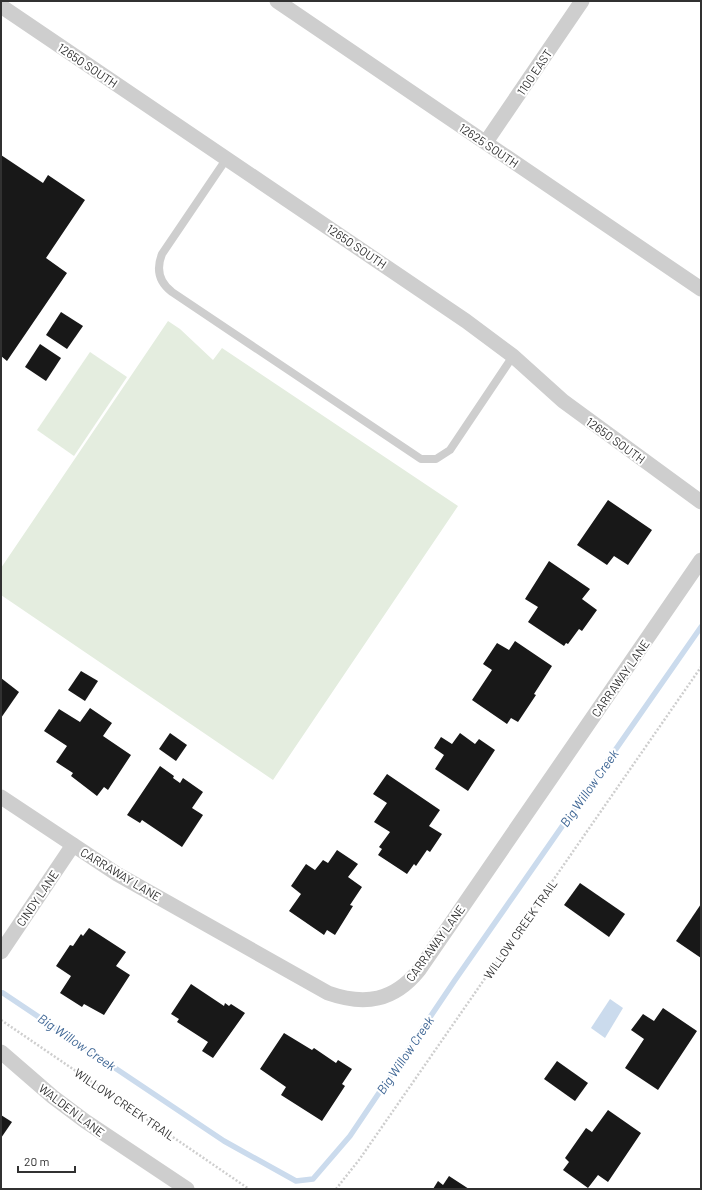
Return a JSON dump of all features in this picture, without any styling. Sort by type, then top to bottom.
[{"type":"street","name":"12625 SOUTH","points":[[277,1],[701,289]]},
{"type":"street","name":"1100 EAST","points":[[486,142],[582,1]]},
{"type":"street","name":"12650 SOUTH","points":[[1,6],[466,321],[513,356],[563,401],[701,502]]},
{"type":"street","name":"CARRAWAY LANE","points":[[1,797],[117,874],[328,993],[353,1001],[379,998],[391,994],[411,980],[419,970],[701,560]]},
{"type":"street","name":"CINDY LANE","points":[[1,952],[73,845]]},
{"type":"street","name":"WALDEN LANE","points":[[1,1052],[53,1097],[85,1121],[188,1189]]},
{"type":"lane","points":[[227,158],[159,260],[159,274],[166,287],[172,292],[422,459],[436,459],[450,450],[513,356]]},
{"type":"path","name":"WILLOW CREEK TRAIL","points":[[336,1189],[368,1148],[701,667]]},
{"type":"path","name":"WILLOW CREEK TRAIL","points":[[1,1020],[249,1189]]},
{"type":"shaded area","points":[[168,321],[180,329],[213,360],[222,348],[458,506],[273,780],[1,595],[1,568]]},
{"type":"shaded area","points":[[90,352],[127,377],[74,456],[37,430]]},
{"type":"water","points":[[610,999],[623,1008],[605,1038],[591,1028]]},
{"type":"building","points":[[1,155],[43,183],[48,175],[85,200],[46,258],[67,273],[7,361],[1,356]]},
{"type":"building","points":[[61,312],[83,326],[67,349],[46,335]]},
{"type":"building","points":[[40,344],[61,358],[46,381],[25,367]]},
{"type":"building","points":[[608,500],[652,530],[628,565],[614,556],[607,565],[577,545]]},
{"type":"building","points":[[549,561],[590,589],[582,599],[597,610],[582,631],[579,629],[568,644],[566,643],[564,646],[528,622],[538,607],[525,599]]},
{"type":"building","points":[[515,641],[552,666],[534,694],[536,695],[518,722],[511,718],[507,724],[472,700],[492,670],[483,664],[497,643],[509,650]]},
{"type":"building","points":[[81,671],[98,681],[85,701],[68,690]]},
{"type":"building","points":[[1,678],[19,692],[1,718]]},
{"type":"building","points":[[90,708],[112,723],[103,736],[131,755],[108,790],[104,787],[97,796],[71,776],[73,773],[56,762],[67,746],[44,731],[59,709],[80,722]]},
{"type":"building","points":[[170,733],[187,745],[176,761],[159,749]]},
{"type":"building","points":[[460,733],[475,744],[479,739],[495,750],[468,791],[435,769],[444,755],[434,748],[441,737],[452,744]]},
{"type":"building","points":[[160,766],[174,776],[173,778],[180,783],[183,778],[203,792],[192,808],[203,815],[182,847],[142,820],[140,823],[127,815]]},
{"type":"building","points":[[387,774],[440,810],[429,826],[442,834],[430,852],[427,850],[416,866],[414,864],[407,874],[378,855],[382,849],[379,847],[390,832],[374,822],[387,803],[373,794]]},
{"type":"building","points":[[337,850],[358,864],[348,877],[362,887],[350,905],[353,906],[335,935],[327,930],[324,935],[289,911],[301,894],[291,886],[306,864],[315,870],[323,860],[328,863]]},
{"type":"building","points":[[580,883],[625,914],[609,937],[564,905]]},
{"type":"building","points":[[701,904],[701,958],[676,941]]},
{"type":"building","points":[[89,928],[126,952],[116,966],[130,975],[104,1015],[84,1004],[82,1007],[60,993],[71,976],[56,966],[70,945],[73,946],[81,934],[83,936]]},
{"type":"building","points":[[191,984],[224,1006],[225,1003],[229,1006],[231,1004],[245,1013],[213,1058],[202,1051],[208,1042],[177,1022],[179,1019],[171,1014]]},
{"type":"building","points":[[663,1008],[697,1031],[658,1090],[625,1068],[644,1039],[631,1030],[643,1014],[654,1021]]},
{"type":"building","points":[[284,1033],[312,1050],[314,1048],[336,1063],[338,1060],[352,1069],[342,1084],[345,1086],[322,1121],[281,1095],[286,1087],[260,1069]]},
{"type":"building","points":[[557,1061],[588,1083],[575,1101],[544,1079]]},
{"type":"building","points":[[608,1110],[641,1133],[608,1182],[598,1175],[588,1188],[563,1170],[569,1162],[565,1158],[586,1128],[592,1132]]},
{"type":"building","points":[[1,1115],[12,1122],[1,1138]]},
{"type":"building","points":[[449,1176],[469,1189],[433,1189],[438,1181],[443,1185]]},
{"type":"waterway","name":"Big Willow Creek","points":[[3,993],[224,1141],[296,1181],[313,1179],[350,1136],[455,980],[701,627]]}]
